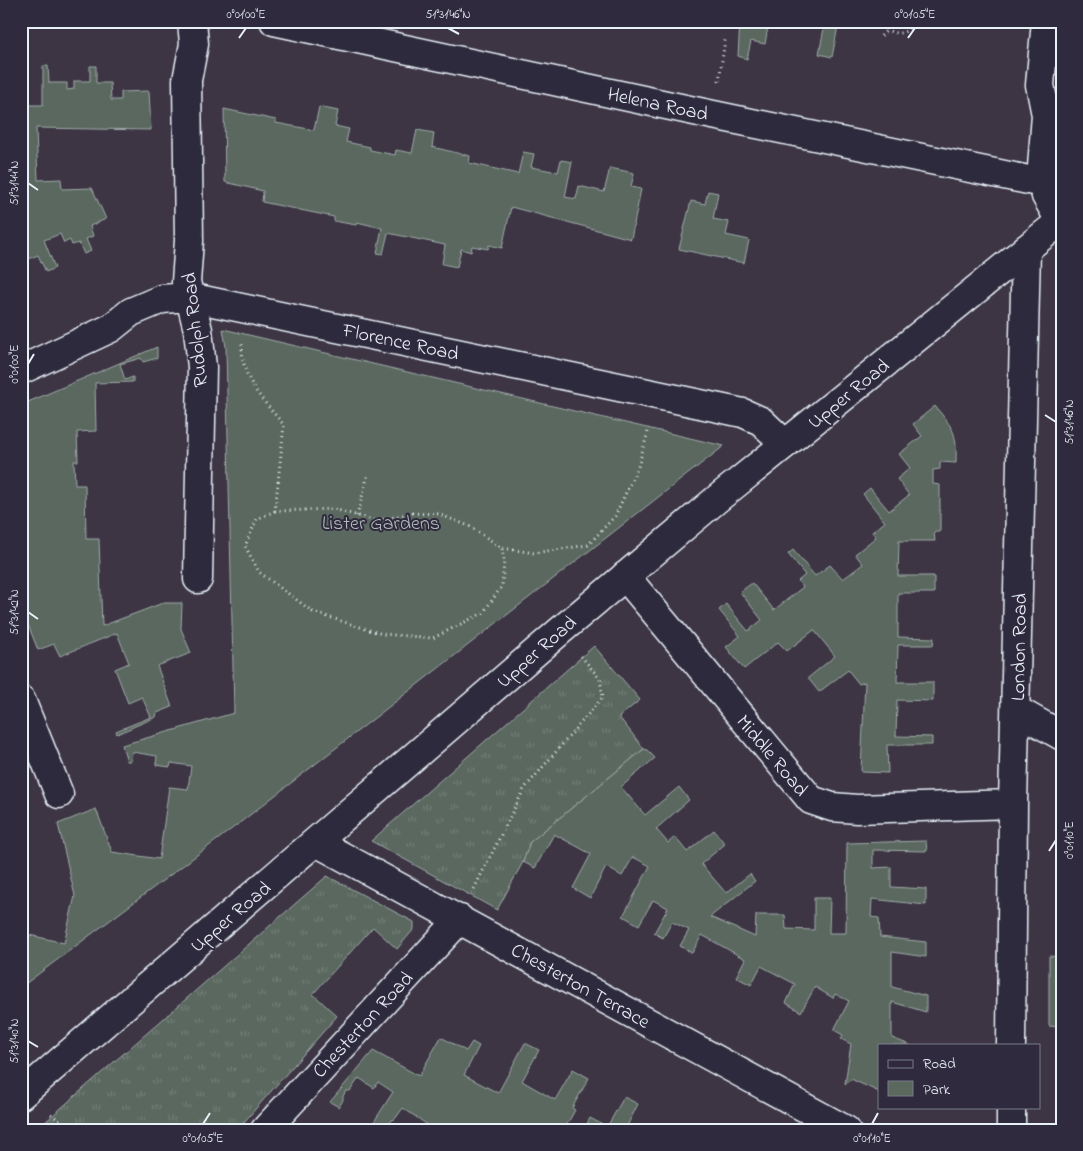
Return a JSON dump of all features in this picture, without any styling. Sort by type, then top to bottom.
[{"type":"street","name":"Rudolph Road","points":[[192,21],[194,44],[187,80],[189,241],[186,282],[198,330],[202,367],[198,580]]},
{"type":"street","name":"Helena Road","points":[[274,21],[713,115],[1043,182]]},
{"type":"street","points":[[1046,21],[1040,85],[1046,115],[1042,167],[1043,182],[1046,196],[1061,220]]},
{"type":"street","name":"Upper Road","points":[[21,1095],[625,576],[1061,220]]},
{"type":"street","name":"London Road","points":[[1011,1044],[1013,804],[1026,249]]},
{"type":"street","name":"Florence Road","points":[[21,370],[111,328],[131,312],[162,300],[190,297],[743,413],[761,421],[785,444]]},
{"type":"street","name":"Middle Road","points":[[625,576],[811,800],[832,807],[857,809],[1013,804]]},
{"type":"street","points":[[21,700],[59,794]]},
{"type":"street","points":[[1016,710],[1062,736]]},
{"type":"street","name":"Chesterton Terrace","points":[[316,842],[846,1130]]},
{"type":"street","name":"Chesterton Road","points":[[265,1130],[460,919]]},
{"type":"street","points":[[1011,1108],[1011,1130]]},
{"type":"path","points":[[879,21],[886,30],[898,34],[909,29],[914,21]]},
{"type":"path","points":[[881,36],[886,30]]},
{"type":"path","points":[[713,115],[725,40]]},
{"type":"path","points":[[242,308],[242,359],[254,390],[284,425],[275,511]]},
{"type":"path","points":[[502,548],[504,561],[502,586],[484,613],[433,638],[382,634],[313,612],[260,572],[245,546],[257,519],[275,511],[334,509],[376,521],[412,514],[438,514],[469,526],[502,548],[534,553],[588,545],[615,516],[638,467],[658,396]]},
{"type":"path","points":[[357,516],[368,474]]},
{"type":"path","points":[[460,919],[524,789],[603,696],[600,678],[560,631]]},
{"type":"path","points":[[53,1116],[67,1126],[152,1130]]},
{"type":"green space","points":[[740,21],[769,21],[765,44],[751,41],[747,59],[738,56]]},
{"type":"green space","points":[[789,21],[839,21],[832,57],[819,54],[824,28]]},
{"type":"green space","points":[[43,66],[48,66],[49,83],[67,83],[67,90],[74,89],[74,81],[90,81],[90,66],[96,66],[96,83],[110,83],[111,100],[121,100],[121,92],[149,91],[151,130],[36,128],[38,180],[61,179],[62,189],[92,188],[106,219],[90,226],[93,236],[86,239],[91,251],[84,254],[79,243],[72,245],[70,240],[64,243],[60,234],[44,240],[55,268],[46,272],[38,255],[21,262],[21,88],[24,88],[25,105],[43,105]]},
{"type":"green space","points":[[319,107],[338,111],[335,126],[349,129],[346,142],[370,147],[370,150],[395,155],[396,150],[412,153],[417,130],[434,133],[432,147],[470,156],[469,163],[518,174],[523,152],[534,154],[531,167],[558,172],[561,160],[572,162],[565,197],[576,199],[579,186],[604,192],[610,168],[634,173],[631,187],[641,189],[631,239],[511,207],[502,248],[489,245],[488,249],[472,246],[471,252],[461,249],[457,267],[442,264],[445,245],[388,233],[383,254],[377,253],[382,228],[357,222],[356,225],[334,221],[334,217],[262,202],[263,191],[225,182],[224,109],[276,120],[276,123],[314,130]]},
{"type":"green space","points":[[708,191],[718,193],[713,219],[729,222],[726,235],[749,240],[744,263],[679,249],[691,201],[705,204]]},
{"type":"green space","name":"Lister Gardens","points":[[223,329],[724,446],[237,825],[21,987],[21,933],[64,943],[75,896],[58,824],[96,809],[112,852],[159,859],[169,787],[188,789],[191,766],[171,763],[170,767],[156,765],[157,756],[132,752],[131,761],[127,761],[122,745],[234,713],[226,347]]},
{"type":"green space","points":[[157,347],[157,358],[143,362],[141,358],[120,364],[125,380],[133,377],[133,382],[95,383],[96,431],[77,432],[78,461],[74,461],[75,485],[85,485],[86,539],[99,539],[102,626],[163,603],[182,603],[181,629],[191,653],[157,666],[172,707],[157,713],[156,717],[117,734],[116,731],[151,717],[142,697],[128,703],[115,669],[129,663],[117,633],[60,656],[54,644],[38,650],[21,607],[21,405]]},
{"type":"green space","points":[[935,406],[950,426],[955,437],[956,463],[940,462],[940,469],[933,470],[933,484],[940,485],[940,532],[934,532],[935,541],[899,541],[898,576],[934,576],[934,593],[898,593],[898,637],[934,638],[933,645],[898,645],[897,682],[933,682],[933,701],[897,700],[896,736],[932,737],[932,745],[887,745],[888,773],[861,772],[865,682],[859,684],[848,670],[819,692],[808,678],[835,656],[814,630],[787,651],[778,642],[744,669],[726,647],[740,636],[719,610],[726,604],[748,631],[762,620],[740,592],[752,583],[774,610],[803,587],[798,581],[805,575],[788,554],[793,550],[815,576],[830,565],[843,579],[863,564],[855,554],[876,537],[872,532],[885,522],[863,494],[870,488],[889,511],[909,495],[897,479],[910,468],[899,454],[922,436],[913,424]]},
{"type":"green space","points":[[594,646],[640,700],[619,717],[644,749],[530,842],[523,862],[497,910],[371,841]]},
{"type":"green space","points":[[644,749],[647,750],[655,758],[621,787],[645,815],[679,787],[689,800],[656,829],[668,843],[675,837],[687,852],[714,830],[725,844],[701,864],[726,893],[750,874],[755,881],[710,917],[755,937],[756,915],[785,915],[786,929],[814,930],[814,898],[830,898],[829,933],[846,933],[847,843],[926,841],[927,851],[873,850],[873,868],[891,867],[891,887],[926,889],[926,905],[872,899],[871,917],[879,918],[880,937],[926,942],[926,957],[892,952],[892,987],[926,996],[926,1012],[892,1002],[892,1038],[907,1044],[878,1044],[878,1092],[851,1079],[845,1084],[851,1044],[841,1039],[843,1035],[834,1030],[849,1001],[835,994],[833,998],[815,987],[801,1012],[786,1003],[795,984],[761,966],[751,985],[736,977],[745,959],[702,935],[692,953],[680,946],[689,930],[672,922],[663,938],[654,933],[668,908],[653,900],[639,925],[623,916],[650,866],[633,857],[622,876],[606,867],[590,898],[573,888],[591,854],[554,834],[535,868],[523,862],[530,842]]},
{"type":"green space","points":[[327,876],[414,922],[414,929],[397,949],[373,927],[313,994],[337,1016],[237,1130],[36,1130]]},
{"type":"green space","points":[[1049,956],[1062,957],[1062,960],[1060,960],[1062,1027],[1049,1026]]},
{"type":"green space","points":[[441,1037],[466,1051],[472,1042],[479,1046],[464,1075],[498,1093],[525,1043],[539,1050],[522,1081],[555,1100],[573,1069],[589,1078],[572,1108],[575,1110],[565,1128],[569,1130],[435,1130],[403,1108],[395,1119],[392,1120],[388,1130],[373,1130],[370,1128],[393,1092],[378,1082],[374,1088],[359,1078],[350,1091],[346,1091],[339,1107],[330,1102],[373,1051],[419,1076]]},
{"type":"green space","points":[[624,1097],[638,1104],[625,1130],[584,1130],[590,1118],[607,1127]]}]
